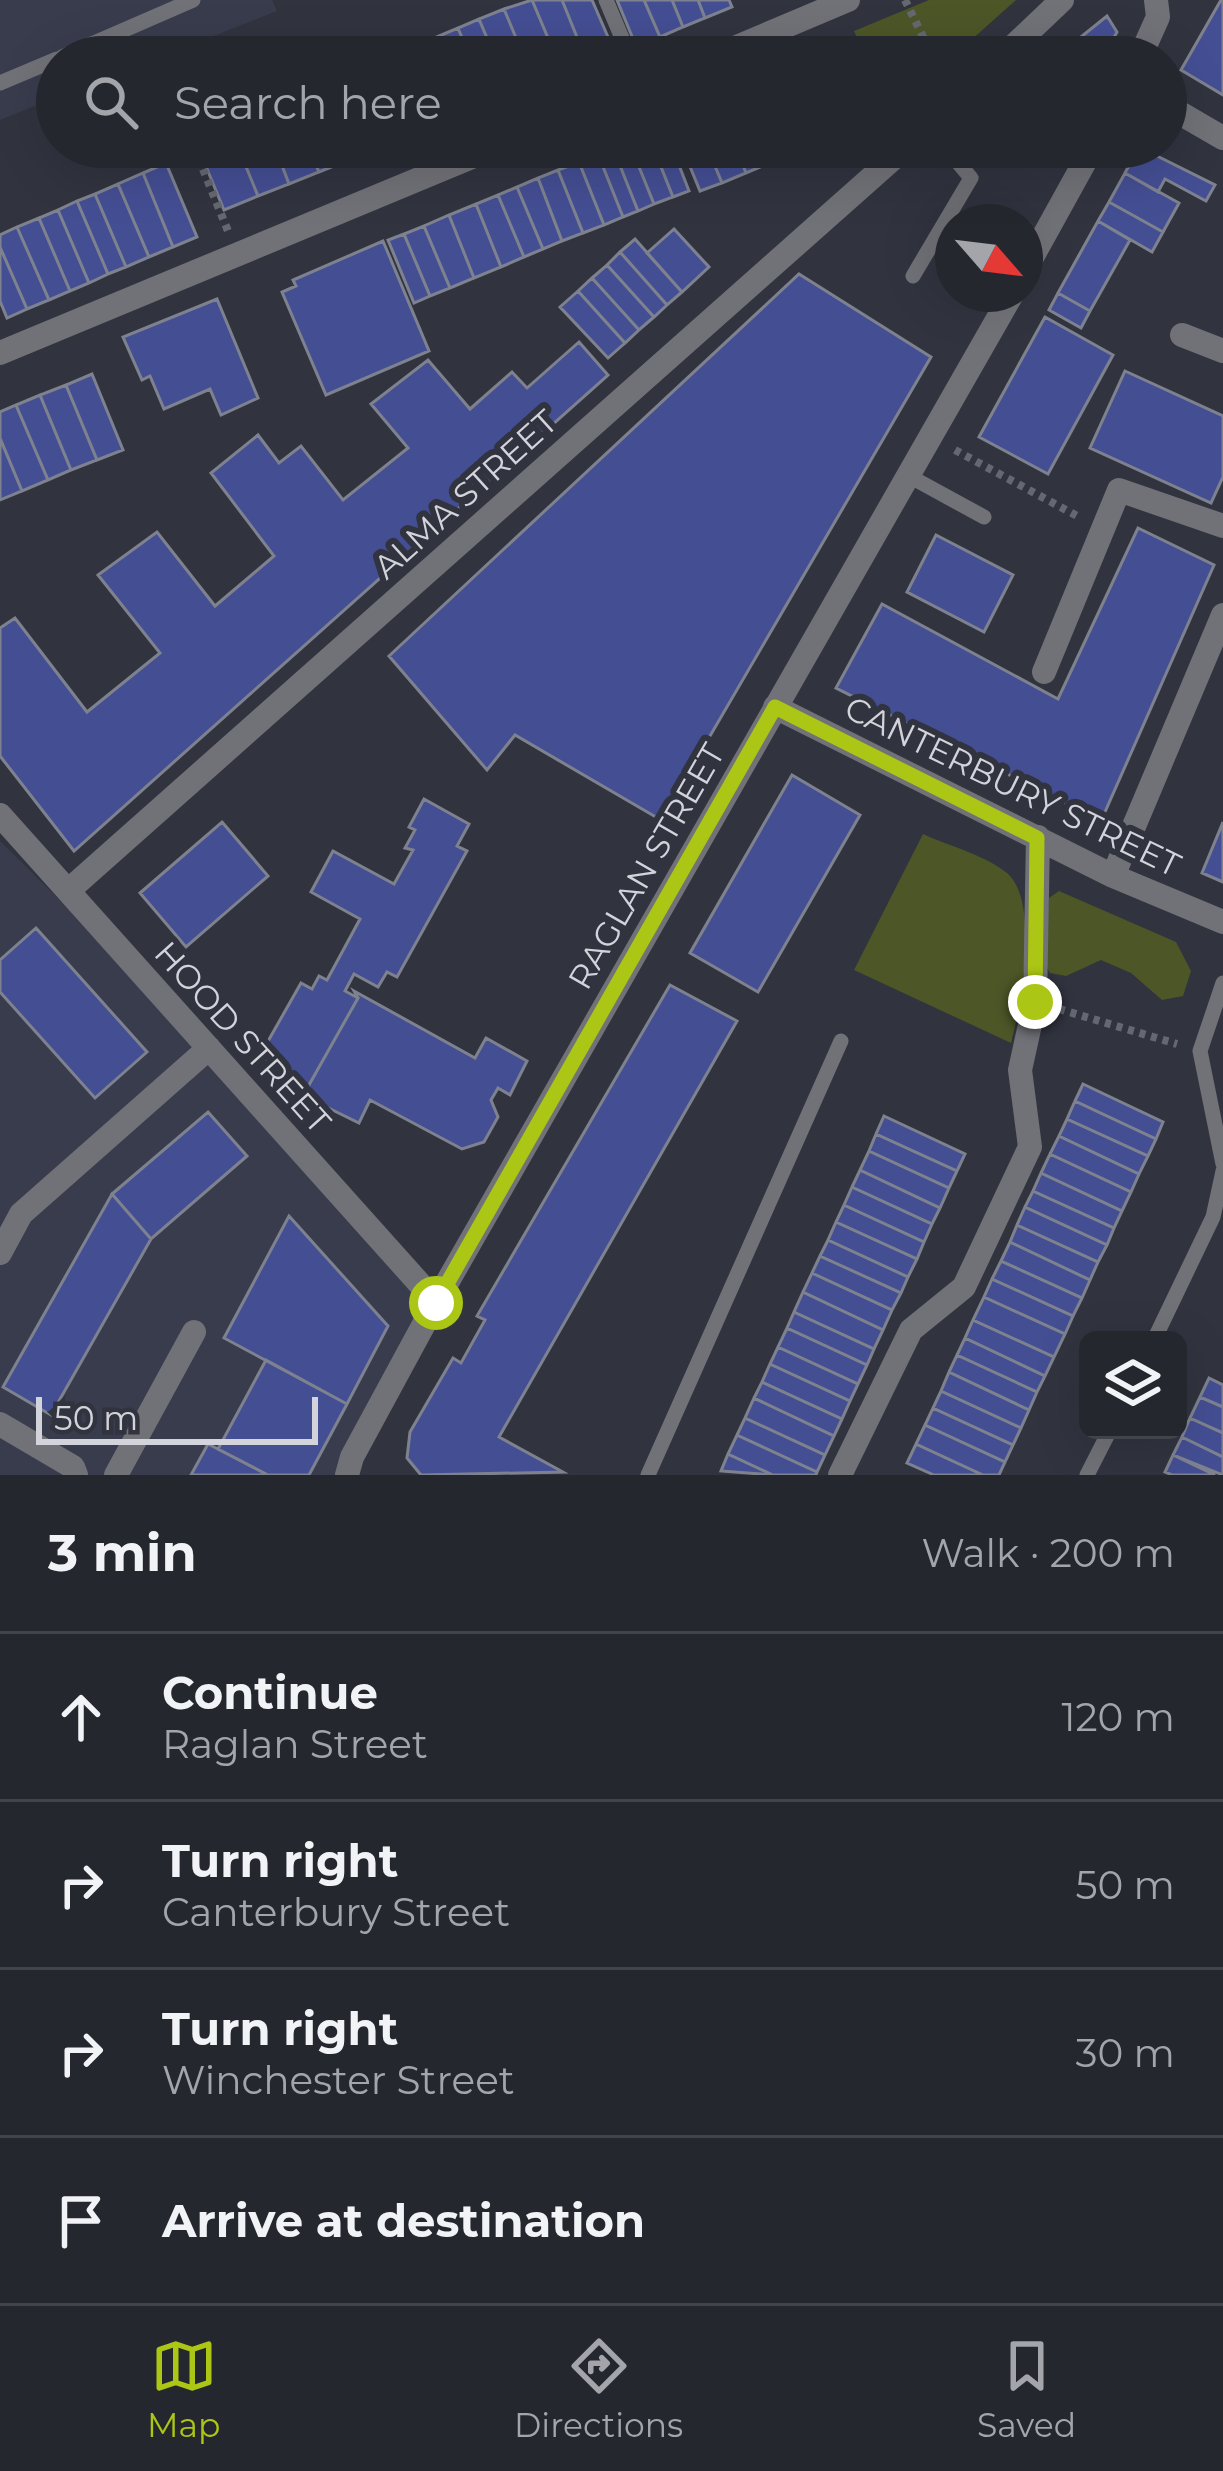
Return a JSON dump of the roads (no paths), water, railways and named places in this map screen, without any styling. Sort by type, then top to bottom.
[{"type":"street","points":[[762,36],[848,0]]},
{"type":"street","points":[[1024,36],[1062,0]]},
{"type":"street","points":[[1149,36],[1158,17],[1156,0]]},
{"type":"street","points":[[1187,117],[1223,138]]},
{"type":"street","points":[[0,353],[445,168]]},
{"type":"street","name":"ALMA STREET","points":[[69,890],[882,168]]},
{"type":"street","points":[[1043,238],[1082,168]]},
{"type":"street","name":"RAGLAN STREET","points":[[347,1475],[352,1457],[436,1303],[1002,312]]},
{"type":"street","points":[[1181,335],[1223,351]]},
{"type":"street","points":[[1044,672],[1120,490],[1223,526]]},
{"type":"street","points":[[1113,876],[1223,615]]},
{"type":"street","name":"CANTERBURY STREET","points":[[775,707],[1113,876],[1223,922]]},
{"type":"street","name":"HOOD STREET","points":[[0,815],[436,1303]]},
{"type":"street","points":[[840,1475],[911,1330],[964,1287],[1030,1147],[1020,1070],[1035,1002],[1037,838]]},
{"type":"street","points":[[0,1253],[21,1214],[208,1048]]},
{"type":"street","points":[[116,1475],[194,1332]]},
{"type":"street","points":[[0,1424],[73,1467],[76,1475]]},
{"type":"lane","points":[[110,36],[193,0]]},
{"type":"lane","points":[[606,0],[621,36]]},
{"type":"lane","points":[[0,83],[36,68]]},
{"type":"lane","points":[[913,276],[971,178],[963,168]]},
{"type":"lane","points":[[909,476],[984,517]]},
{"type":"lane","points":[[1158,1331],[1213,1217],[1223,1167],[1200,1051],[1223,983]]},
{"type":"lane","points":[[648,1475],[842,1042]]},
{"type":"lane","points":[[1088,1475],[1106,1439]]}]
